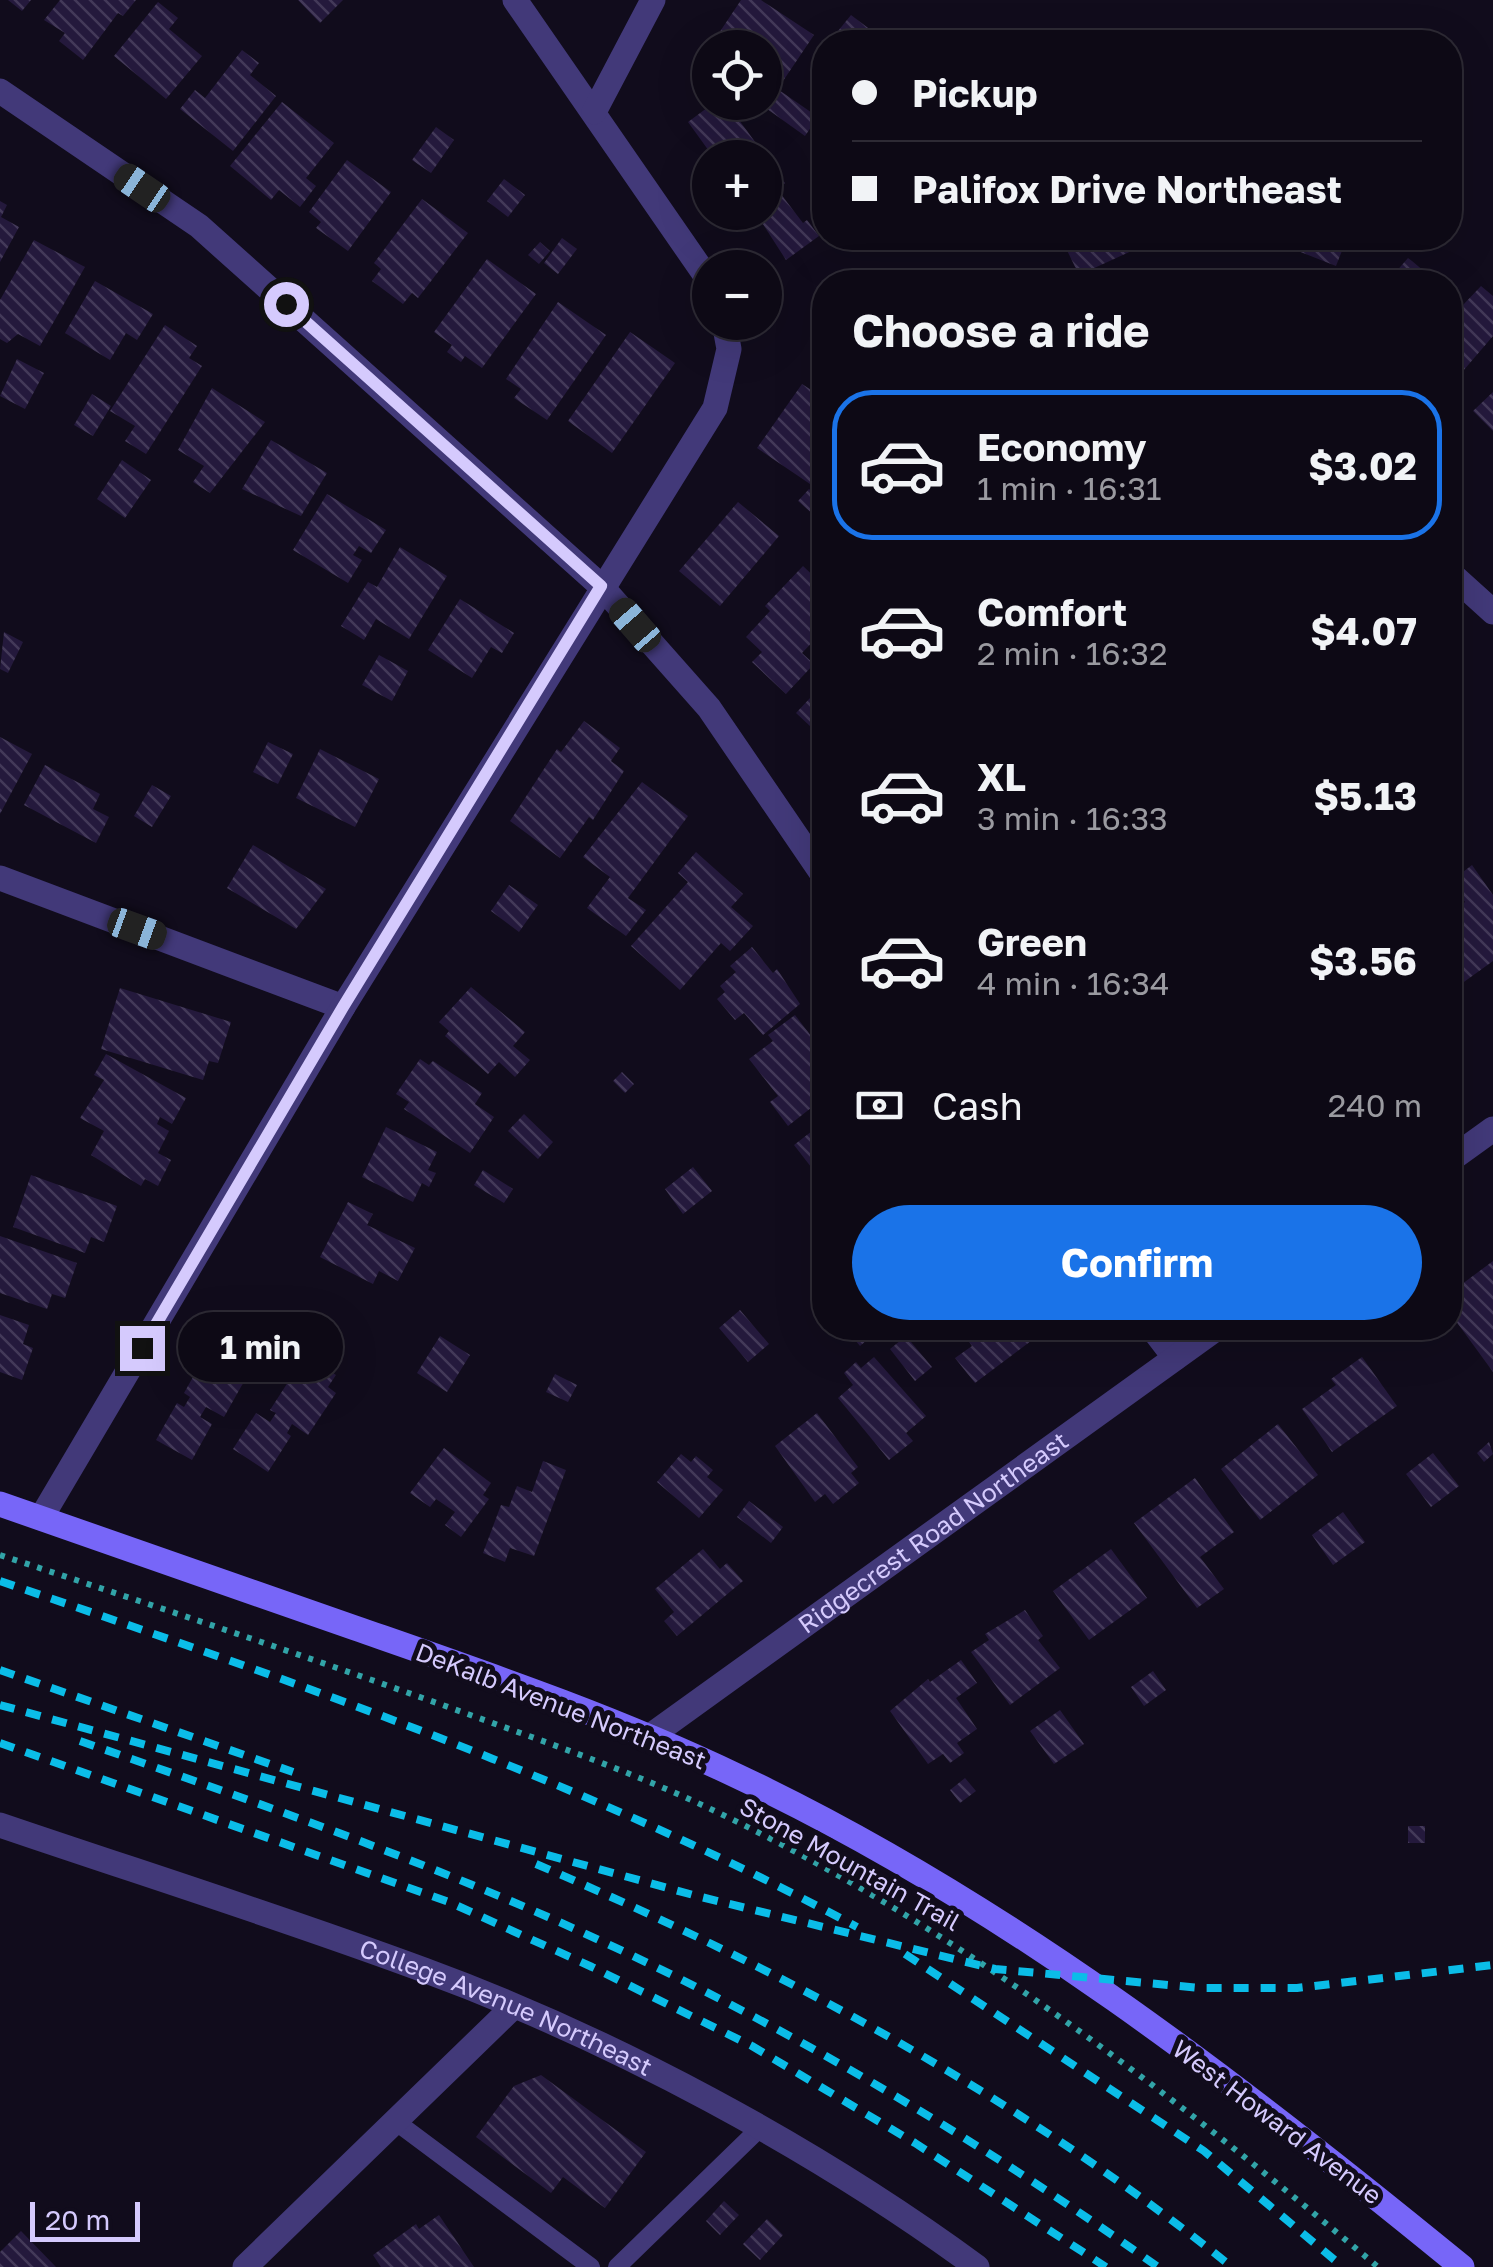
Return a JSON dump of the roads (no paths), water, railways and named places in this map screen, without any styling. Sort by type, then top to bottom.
[{"type":"main road","name":"DeKalb Avenue Northeast","points":[[0,1504],[438,1656],[650,1737],[832,1824],[924,1875],[1088,1979]]},
{"type":"main road","name":"West Howard Avenue","points":[[1088,1979],[1352,2177],[1462,2267]]},
{"type":"street","points":[[515,0],[692,256]]},
{"type":"street","points":[[594,112],[654,0]]},
{"type":"street","points":[[0,91],[199,226],[601,586],[708,708],[812,859]]},
{"type":"street","points":[[41,1518],[343,1007],[601,586],[716,408],[729,349],[727,340]]},
{"type":"street","points":[[1462,584],[1493,612]]},
{"type":"street","points":[[0,878],[343,1007]]},
{"type":"street","points":[[1462,1151],[1493,1128]]},
{"type":"street","points":[[1161,1340],[1174,1358]]},
{"type":"street","name":"Ridgecrest Road Northeast","points":[[650,1737],[1200,1340]]},
{"type":"street","name":"College Avenue Northeast","points":[[0,1825],[426,1970],[513,2007],[659,2074],[759,2129],[977,2267]]},
{"type":"street","points":[[245,2267],[513,2007]]},
{"type":"lane","points":[[395,2121],[591,2267]]},
{"type":"lane","points":[[617,2267],[759,2129]]},
{"type":"railway","points":[[0,1581],[327,1696],[543,1779],[754,1874],[857,1927]]},
{"type":"railway","points":[[0,1670],[293,1772]]},
{"type":"railway","points":[[0,1705],[697,1896],[995,1969],[1201,1988],[1297,1988],[1493,1965]]},
{"type":"railway","points":[[80,1741],[374,1846],[628,1953],[785,2033],[938,2122],[1158,2267]]},
{"type":"railway","points":[[0,1743],[449,1902],[592,1967],[752,2046],[915,2143],[1106,2267]]},
{"type":"railway","points":[[536,1864],[719,1948],[898,2042],[1070,2148],[1232,2267]]},
{"type":"railway","points":[[905,1954],[1204,2151],[1343,2267]]}]
